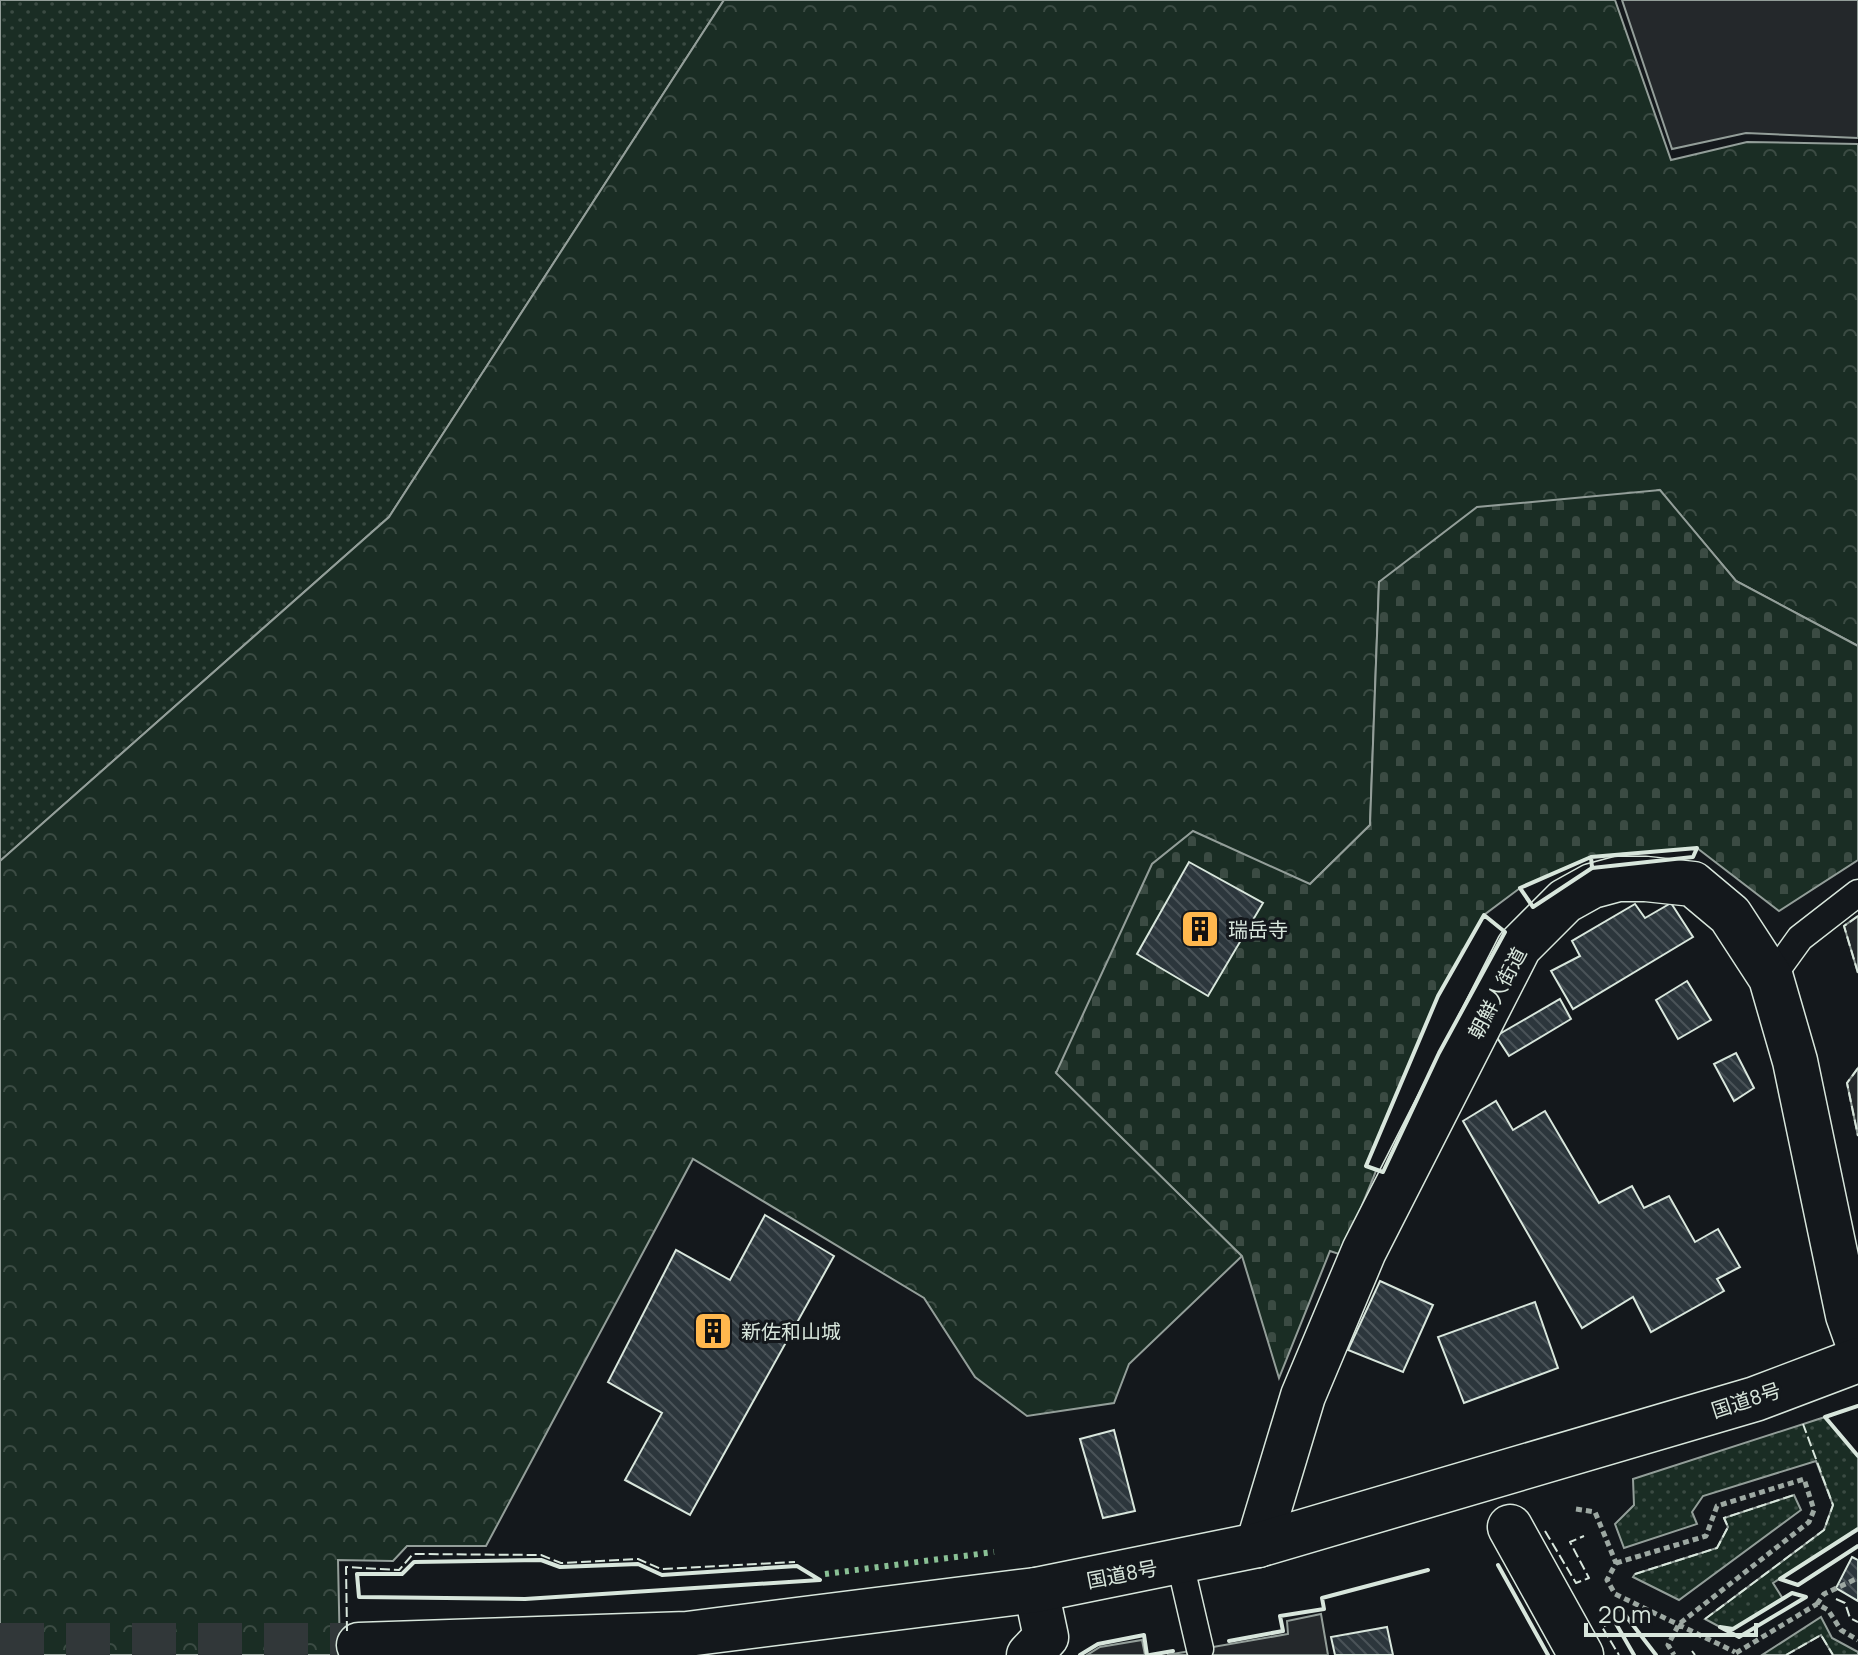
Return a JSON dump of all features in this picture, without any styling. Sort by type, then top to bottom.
[{"type":"main road","name":"朝鮮人街道","points":[[1258,1545],[1303,1396],[1364,1251],[1519,947],[1565,901],[1592,886],[1618,879],[1693,884],[1730,915],[1771,978],[1795,1061],[1848,1315],[1858,1343]]},
{"type":"main road","name":"国道8号","points":[[359,1645],[687,1634],[1036,1590],[1180,1563],[1258,1545],[1755,1399],[1858,1360]]},
{"type":"main road","points":[[1510,1527],[1581,1655]]},
{"type":"main road","points":[[1029,1655],[1046,1637],[1036,1590]]},
{"type":"lane","points":[[1771,978],[1800,938],[1858,893]]},
{"type":"lane","points":[[1180,1563],[1200,1649]]},
{"type":"path","points":[[1674,1655],[1668,1645],[1679,1624],[1809,1522],[1814,1510],[1804,1479],[1717,1506],[1706,1536],[1616,1563],[1607,1580],[1615,1594],[1679,1624],[1736,1654],[1817,1604],[1824,1594],[1858,1578]]},
{"type":"path","points":[[1817,1604],[1828,1610],[1841,1630],[1858,1640]]},
{"type":"green space","points":[[0,0],[724,0],[389,517],[0,861]]},
{"type":"green space","points":[[724,0],[1615,0],[1671,160],[1747,142],[1858,144],[1858,646],[1736,581],[1659,490],[1379,582],[1370,825],[1310,884],[1056,1072],[1242,1256],[1129,1364],[1114,1403],[1027,1416],[975,1377],[924,1298],[693,1159],[486,1546],[407,1546],[393,1561],[338,1560],[340,1655],[0,1655],[0,861],[389,517]]},
{"type":"green space","points":[[1660,490],[1736,581],[1858,646],[1858,860],[1779,911],[1697,848],[1591,857],[1520,888],[1484,915],[1438,996],[1366,1165],[1376,1171],[1342,1255],[1330,1251],[1279,1378],[1242,1256],[1056,1073],[1152,864],[1193,831],[1310,884],[1370,825],[1379,582],[1477,507]]},
{"type":"green space","points":[[1825,1417],[1858,1456],[1858,1529],[1773,1583],[1783,1599],[1733,1629],[1720,1627],[1705,1619],[1824,1530],[1833,1505],[1816,1461],[1703,1496],[1692,1512],[1697,1524],[1624,1548],[1615,1524],[1634,1505],[1633,1479]]},
{"type":"green space","points":[[1794,1495],[1801,1510],[1679,1600],[1633,1577],[1717,1548],[1728,1527],[1724,1518]]},
{"type":"green space","points":[[1821,1617],[1832,1638],[1858,1652],[1858,1655],[1833,1655],[1821,1635],[1786,1655],[1762,1655]]},
{"type":"shaded area","points":[[1622,0],[1858,0],[1858,138],[1746,133],[1672,149]]},
{"type":"shaded area","points":[[1858,916],[1858,973],[1844,926]]},
{"type":"shaded area","points":[[1858,1068],[1858,1136],[1847,1083]]},
{"type":"shaded area","points":[[1321,1614],[1328,1655],[1167,1655],[1288,1634],[1287,1621]]},
{"type":"shaded area","points":[[1142,1640],[1145,1655],[1087,1655],[1100,1647]]},
{"type":"building","name":"瑞岳寺","points":[[1189,862],[1263,903],[1208,996],[1137,954]]},
{"type":"building","points":[[1671,903],[1693,937],[1573,1009],[1551,971],[1580,956],[1572,941],[1635,904],[1645,918]]},
{"type":"building","points":[[1687,981],[1711,1020],[1678,1039],[1656,1000]]},
{"type":"building","points":[[1560,999],[1571,1019],[1509,1056],[1496,1036]]},
{"type":"building","points":[[1736,1053],[1754,1088],[1734,1101],[1714,1064]]},
{"type":"building","points":[[1496,1101],[1513,1130],[1545,1111],[1599,1203],[1632,1186],[1644,1208],[1669,1196],[1695,1242],[1718,1229],[1740,1267],[1717,1279],[1724,1291],[1651,1332],[1633,1297],[1582,1328],[1463,1121]]},
{"type":"building","name":"新佐和山城","points":[[765,1215],[834,1256],[690,1515],[625,1480],[662,1413],[608,1382],[676,1250],[730,1280]]},
{"type":"building","points":[[1380,1281],[1433,1305],[1403,1372],[1348,1350]]},
{"type":"building","points":[[1535,1302],[1558,1368],[1464,1403],[1438,1337]]},
{"type":"building","points":[[1114,1430],[1135,1511],[1103,1518],[1080,1439]]},
{"type":"building","points":[[1852,1557],[1858,1560],[1858,1601],[1836,1588]]},
{"type":"building","points":[[1387,1627],[1393,1655],[1335,1655],[1331,1637]]},
{"type":"tunnel","points":[[0,1645],[359,1645]]},
{"type":"hedge","points":[[825,1574],[994,1552]]},
{"type":"fence","points":[[1858,916],[1844,926],[1858,973]]},
{"type":"fence","points":[[1858,1068],[1847,1083],[1858,1136]]},
{"type":"fence","points":[[1705,1619],[1824,1530],[1833,1505],[1803,1424]]},
{"type":"fence","points":[[1635,1574],[1717,1548],[1728,1527],[1724,1518],[1794,1495]]},
{"type":"fence","points":[[1545,1531],[1576,1583],[1589,1578],[1570,1542],[1584,1536]]},
{"type":"fence","points":[[347,1631],[346,1567],[399,1570],[413,1554],[541,1555],[561,1563],[638,1559],[661,1569],[795,1562]]},
{"type":"fence","points":[[1836,1599],[1845,1603],[1850,1618],[1858,1622]]},
{"type":"fence","points":[[1613,1622],[1602,1627],[1619,1655]]},
{"type":"fence","points":[[1786,1655],[1821,1635],[1833,1655]]},
{"type":"fence","points":[[1692,1651],[1695,1655]]},
{"type":"wall","points":[[1697,848],[1693,857],[1592,868],[1591,857],[1697,848]]},
{"type":"wall","points":[[1591,857],[1592,868],[1533,907],[1520,888],[1591,857]]},
{"type":"wall","points":[[1484,915],[1505,932],[1439,1053],[1383,1172],[1366,1166],[1438,996],[1484,915]]},
{"type":"wall","points":[[1858,1406],[1825,1417],[1858,1456]]},
{"type":"wall","points":[[1780,1579],[1858,1529]]},
{"type":"wall","points":[[1780,1579],[1798,1585],[1858,1546]]},
{"type":"wall","points":[[541,1560],[560,1567],[638,1564],[662,1575],[797,1566],[820,1580],[525,1599],[359,1597],[357,1574],[402,1574],[414,1562],[541,1560]]},
{"type":"wall","points":[[1498,1565],[1548,1655]]},
{"type":"wall","points":[[1229,1641],[1283,1631],[1280,1616],[1324,1609],[1322,1598],[1428,1570]]},
{"type":"wall","points":[[1792,1593],[1806,1597],[1739,1637],[1720,1627],[1733,1629],[1792,1593]]},
{"type":"wall","points":[[1634,1655],[1611,1615],[1619,1607],[1656,1655]]},
{"type":"wall","points":[[1080,1655],[1098,1644],[1144,1635],[1147,1655]]},
{"type":"wall","points":[[1150,1655],[1173,1651]]},
{"type":"place","name":"瑞岳寺","points":[[1200,929]]},
{"type":"place","name":"新佐和山城","points":[[713,1331]]}]
